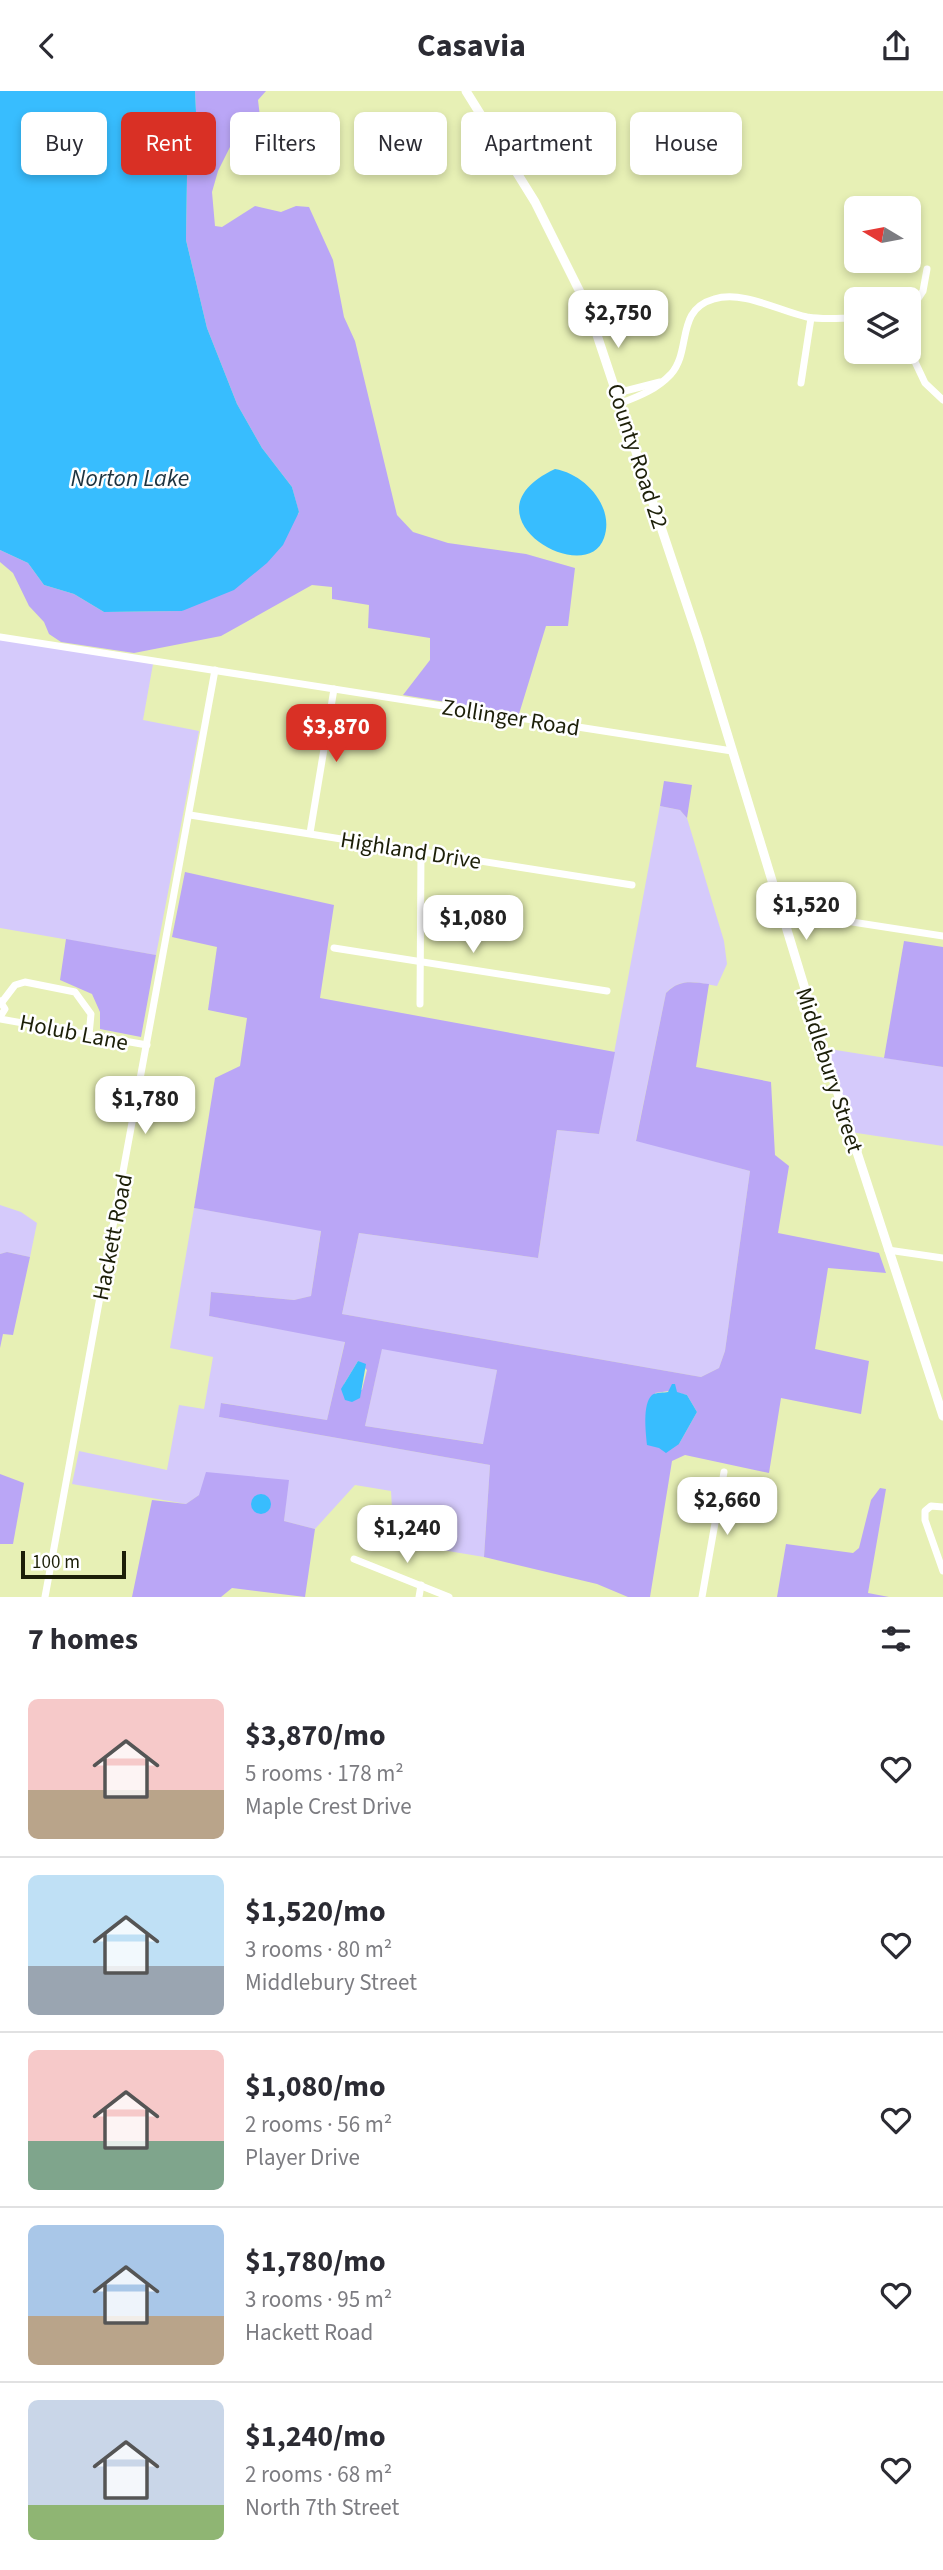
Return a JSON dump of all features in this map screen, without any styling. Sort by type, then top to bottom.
[{"type":"main road","name":"County Road 22","points":[[466,91],[507,153],[567,260],[589,308],[699,641]]},
{"type":"main road","name":"Middlebury Street","points":[[699,641],[781,911],[943,1416]]},
{"type":"street","points":[[921,294],[928,269]]},
{"type":"street","points":[[621,403],[650,392],[671,374],[680,358],[687,321],[699,307],[713,299],[739,297],[811,318],[844,318]]},
{"type":"street","points":[[801,383],[811,318]]},
{"type":"street","points":[[916,364],[925,383],[943,400]]},
{"type":"street","points":[[617,393],[661,382]]},
{"type":"street","name":"Zollinger Road","points":[[0,637],[732,751]]},
{"type":"street","name":"Hackett Road","points":[[45,1597],[215,670]]},
{"type":"street","points":[[310,833],[334,689]]},
{"type":"street","name":"Highland Drive","points":[[190,815],[632,885]]},
{"type":"street","points":[[421,852],[421,1004]]},
{"type":"street","points":[[781,911],[943,936]]},
{"type":"street","points":[[334,948],[607,991]]},
{"type":"street","points":[[0,1018],[5,1009],[1,1001],[15,985],[25,982],[75,992],[91,1014],[89,1035]]},
{"type":"street","name":"Holub Lane","points":[[0,1018],[147,1045]]},
{"type":"street","points":[[888,1250],[943,1258]]},
{"type":"street","points":[[702,1597],[724,1472]]},
{"type":"street","points":[[943,1507],[927,1508],[925,1520],[943,1571]]},
{"type":"street","points":[[354,1559],[449,1597]]},
{"type":"street","points":[[419,1597],[421,1585]]},
{"type":"shaded area","points":[[195,91],[266,91],[258,100],[259,112],[230,112],[230,147],[218,171],[212,192],[215,226],[222,227],[255,206],[281,212],[296,206],[309,207],[333,260],[344,317],[355,341],[397,515],[413,532],[448,543],[526,554],[575,568],[568,626],[546,626],[519,714],[403,695],[430,660],[430,638],[368,628],[369,605],[332,599],[332,587],[312,585],[221,636],[134,653],[61,642],[49,634],[44,622],[29,606],[13,573],[0,562],[0,550],[28,563],[44,585],[74,594],[104,612],[182,611],[299,513],[292,487],[262,448],[237,404],[207,328],[186,240],[187,176],[216,175],[216,112],[196,112]]},
{"type":"shaded area","points":[[0,637],[153,664],[143,720],[199,731],[156,955],[0,928]]},
{"type":"shaded area","points":[[664,781],[692,785],[687,818],[680,810],[660,806]]},
{"type":"shaded area","points":[[660,806],[680,810],[687,818],[724,941],[727,964],[717,986],[683,983],[666,993],[636,1140],[750,1171],[725,1351],[719,1368],[701,1377],[342,1314],[359,1233],[538,1258],[557,1130],[599,1134]]},
{"type":"shaded area","points":[[185,872],[334,905],[320,998],[615,1052],[599,1134],[557,1130],[538,1258],[359,1233],[342,1314],[701,1377],[719,1368],[725,1351],[750,1171],[636,1141],[666,993],[681,983],[709,984],[696,1067],[771,1082],[775,1155],[789,1166],[778,1233],[879,1253],[886,1273],[828,1268],[815,1349],[869,1361],[861,1414],[781,1398],[769,1473],[685,1455],[672,1461],[650,1597],[628,1597],[597,1584],[484,1557],[490,1465],[219,1417],[221,1403],[327,1420],[345,1342],[209,1316],[211,1292],[294,1300],[311,1296],[321,1231],[194,1208],[215,1078],[240,1066],[247,1018],[208,1010],[217,947],[172,937]],"holes":[[[382,1349],[497,1370],[483,1444],[365,1426]],[[358,1361],[367,1370],[362,1390],[344,1384]],[[669,1391],[687,1395],[697,1412],[679,1444],[655,1393]]]},
{"type":"shaded area","points":[[66,939],[156,955],[141,1037],[100,1029],[100,1012],[92,994],[60,980]]},
{"type":"shaded area","points":[[904,941],[943,947],[943,1067],[884,1058]]},
{"type":"shaded area","points":[[823,1048],[943,1067],[943,1146],[850,1132]]},
{"type":"shaded area","points":[[0,1205],[21,1212],[37,1223],[30,1257],[7,1252],[0,1254]]},
{"type":"shaded area","points":[[194,1208],[321,1230],[311,1296],[294,1300],[211,1292],[209,1316],[345,1341],[327,1420],[222,1403],[219,1417],[490,1465],[484,1557],[394,1542],[391,1491],[355,1485],[315,1529],[284,1521],[288,1480],[199,1495],[186,1504],[72,1484],[79,1451],[167,1470],[179,1405],[204,1409],[213,1357],[170,1348]]},
{"type":"shaded area","points":[[7,1252],[30,1257],[13,1335],[3,1334],[0,1348],[0,1254]]},
{"type":"shaded area","points":[[382,1348],[497,1370],[484,1444],[365,1426]]},
{"type":"shaded area","points":[[206,1472],[289,1480],[284,1521],[315,1529],[305,1597],[232,1588],[221,1597],[132,1597],[152,1500],[186,1504],[199,1495]]},
{"type":"shaded area","points":[[0,1474],[24,1483],[13,1544],[0,1544]]},
{"type":"shaded area","points":[[880,1488],[886,1489],[868,1593],[889,1597],[777,1597],[786,1544],[853,1553],[859,1548],[871,1500]]},
{"type":"water","name":"Norton Lake","points":[[0,91],[195,91],[196,112],[121,112],[121,175],[187,175],[186,240],[207,328],[237,404],[262,448],[292,487],[299,512],[283,545],[267,563],[234,590],[182,611],[104,612],[74,594],[44,585],[28,563],[0,550]]},
{"type":"water","points":[[555,469],[566,472],[587,485],[601,504],[606,526],[604,538],[593,552],[575,555],[555,551],[536,540],[523,524],[519,506],[529,487]]},
{"type":"water","points":[[358,1361],[366,1364],[360,1398],[352,1402],[345,1400],[341,1389]]},
{"type":"water","points":[[672,1384],[675,1384],[677,1392],[687,1395],[697,1412],[679,1444],[666,1453],[647,1445],[646,1412],[652,1395],[668,1392]]},
{"type":"water","points":[[261,1494],[268,1497],[271,1504],[268,1511],[261,1514],[254,1511],[251,1504],[254,1497]]}]
